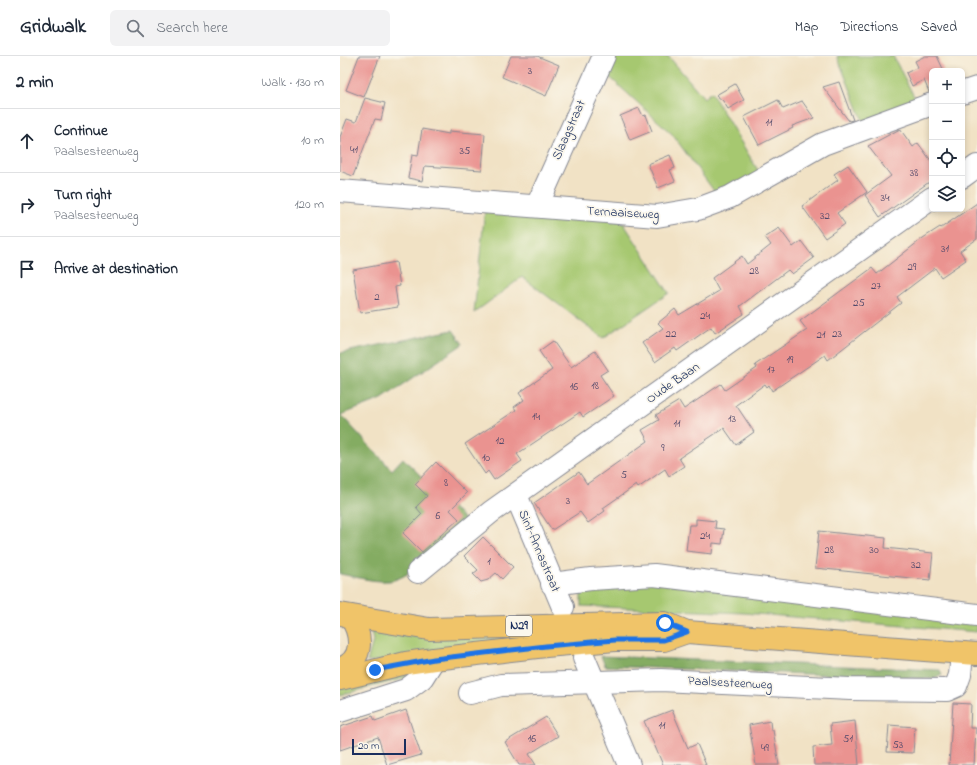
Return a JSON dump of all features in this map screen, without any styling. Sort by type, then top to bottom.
[{"type":"main road","name":"Paalsesteenweg","points":[[345,614],[429,629],[665,623],[687,632],[969,653]]},
{"type":"main road","points":[[340,669],[351,662],[360,647],[359,635],[345,614]]},
{"type":"main road","name":"Paalsesteenweg","points":[[340,679],[406,663],[434,659],[546,646],[615,640],[664,640],[687,632]]},
{"type":"street","name":"Slaagstraat","points":[[537,206],[604,56]]},
{"type":"street","points":[[965,92],[977,88]]},
{"type":"street","name":"Ternaaiseweg","points":[[340,191],[657,216],[698,209],[730,197],[823,144],[929,105]]},
{"type":"street","points":[[963,176],[977,166]]},
{"type":"street","name":"Oude Baan","points":[[418,572],[491,512],[929,200]]},
{"type":"street","name":"Sint-Annastraat","points":[[516,495],[552,584],[563,607]]},
{"type":"street","points":[[552,584],[591,578],[654,575],[977,615]]},
{"type":"street","name":"Paalsesteenweg","points":[[470,693],[501,685],[661,680],[850,689],[947,690],[956,686],[969,653]]},
{"type":"street","points":[[584,658],[629,765]]},
{"type":"street","points":[[340,711],[406,690],[422,678],[434,659]]},
{"type":"green space","points":[[613,56],[667,56],[670,58],[704,98],[711,92],[759,172],[717,195],[672,134],[604,72]]},
{"type":"green space","points":[[837,56],[893,56],[917,102],[863,121]]},
{"type":"green space","points":[[485,209],[622,221],[669,293],[603,338],[522,277],[474,313]]},
{"type":"green space","points":[[453,330],[463,344],[382,399],[341,415],[392,470],[403,458],[467,522],[430,557],[398,579],[377,581],[340,574],[340,353]]},
{"type":"green space","points":[[637,580],[977,621],[977,632],[744,613],[581,606],[581,593],[593,586]]},
{"type":"green space","points":[[370,626],[535,631],[536,642],[367,662],[373,641]]},
{"type":"green space","points":[[601,656],[940,670],[942,675],[933,679],[605,666]]},
{"type":"green space","points":[[410,670],[410,677],[340,695],[340,684]]},
{"type":"building","points":[[359,56],[380,56],[364,97],[346,90]]},
{"type":"building","points":[[511,56],[537,56],[559,65],[546,96],[502,77]]},
{"type":"building","points":[[925,56],[937,56],[943,68],[929,68],[929,92],[924,80],[912,86],[906,73],[918,67],[915,61]]},
{"type":"building","points":[[839,82],[853,120],[849,121],[823,87]]},
{"type":"building","points":[[735,84],[744,100],[728,109],[723,101],[716,95]]},
{"type":"building","points":[[365,98],[385,103],[381,120],[375,119],[353,176],[340,171],[340,137],[347,119],[356,122]]},
{"type":"building","points":[[778,100],[783,109],[802,101],[814,118],[792,126],[793,128],[759,145],[744,117]]},
{"type":"building","points":[[639,108],[643,116],[646,115],[652,131],[630,140],[620,116]]},
{"type":"building","points":[[422,129],[449,134],[449,131],[485,134],[482,170],[425,166],[422,181],[408,178],[412,155],[418,156]]},
{"type":"building","points":[[900,129],[913,147],[918,143],[929,158],[929,182],[880,217],[865,195],[891,176],[868,146]]},
{"type":"building","points":[[670,155],[675,168],[670,170],[675,181],[658,188],[648,164]]},
{"type":"building","points":[[848,165],[867,192],[837,213],[845,224],[825,238],[802,206],[838,180],[834,174]]},
{"type":"building","points":[[977,203],[977,239],[960,251],[966,260],[941,277],[935,268],[897,297],[901,303],[828,360],[825,355],[772,391],[769,385],[767,387],[765,384],[736,405],[754,432],[736,445],[724,428],[679,458],[684,466],[669,476],[665,469],[638,488],[636,485],[603,508],[605,511],[588,523],[580,512],[552,530],[534,503],[579,472],[587,484],[648,441],[642,430],[659,420],[656,415],[679,401],[684,409],[721,384],[725,390],[757,368],[755,365],[807,330],[800,321],[872,268],[877,274],[923,238],[940,227],[941,228]]},
{"type":"building","points":[[779,228],[793,247],[801,241],[814,258],[792,274],[788,270],[740,306],[744,314],[715,333],[711,327],[677,351],[675,348],[655,362],[642,343],[663,328],[658,323],[675,309],[679,315],[719,291],[712,278],[742,256],[747,264],[771,245],[765,237]]},
{"type":"building","points":[[396,262],[400,286],[395,287],[398,307],[360,313],[353,270]]},
{"type":"building","points":[[553,341],[571,367],[595,351],[608,370],[600,375],[614,396],[583,417],[580,412],[517,454],[522,461],[494,480],[488,471],[485,474],[465,444],[516,410],[514,407],[524,400],[519,393],[552,370],[539,351]]},
{"type":"building","points":[[436,462],[467,493],[450,510],[459,519],[422,552],[403,533],[422,514],[416,507],[427,496],[415,484]]},
{"type":"building","points":[[696,519],[716,521],[715,528],[724,529],[722,544],[713,543],[712,554],[686,551],[689,525],[696,525]]},
{"type":"building","points":[[819,531],[886,538],[885,548],[933,553],[930,580],[815,568]]},
{"type":"building","points":[[483,537],[513,567],[502,579],[496,573],[488,580],[481,582],[473,574],[478,570],[464,556]]},
{"type":"building","points":[[953,703],[971,704],[970,728],[976,728],[974,765],[949,765]]},
{"type":"building","points":[[406,710],[421,755],[387,765],[378,737],[340,750],[340,727],[373,716],[375,721]]},
{"type":"building","points":[[672,710],[688,748],[697,744],[706,765],[663,765],[644,721]]},
{"type":"building","points":[[546,717],[558,736],[529,754],[536,765],[519,765],[505,742]]},
{"type":"building","points":[[770,721],[779,765],[756,765],[749,725]]},
{"type":"building","points":[[855,721],[859,765],[814,765],[813,747],[832,745],[830,724]]},
{"type":"building","points":[[889,725],[915,727],[913,753],[887,752]]},
{"type":"route","points":[[375,670],[434,659],[546,646],[615,640],[664,640],[687,632],[665,623]]}]
